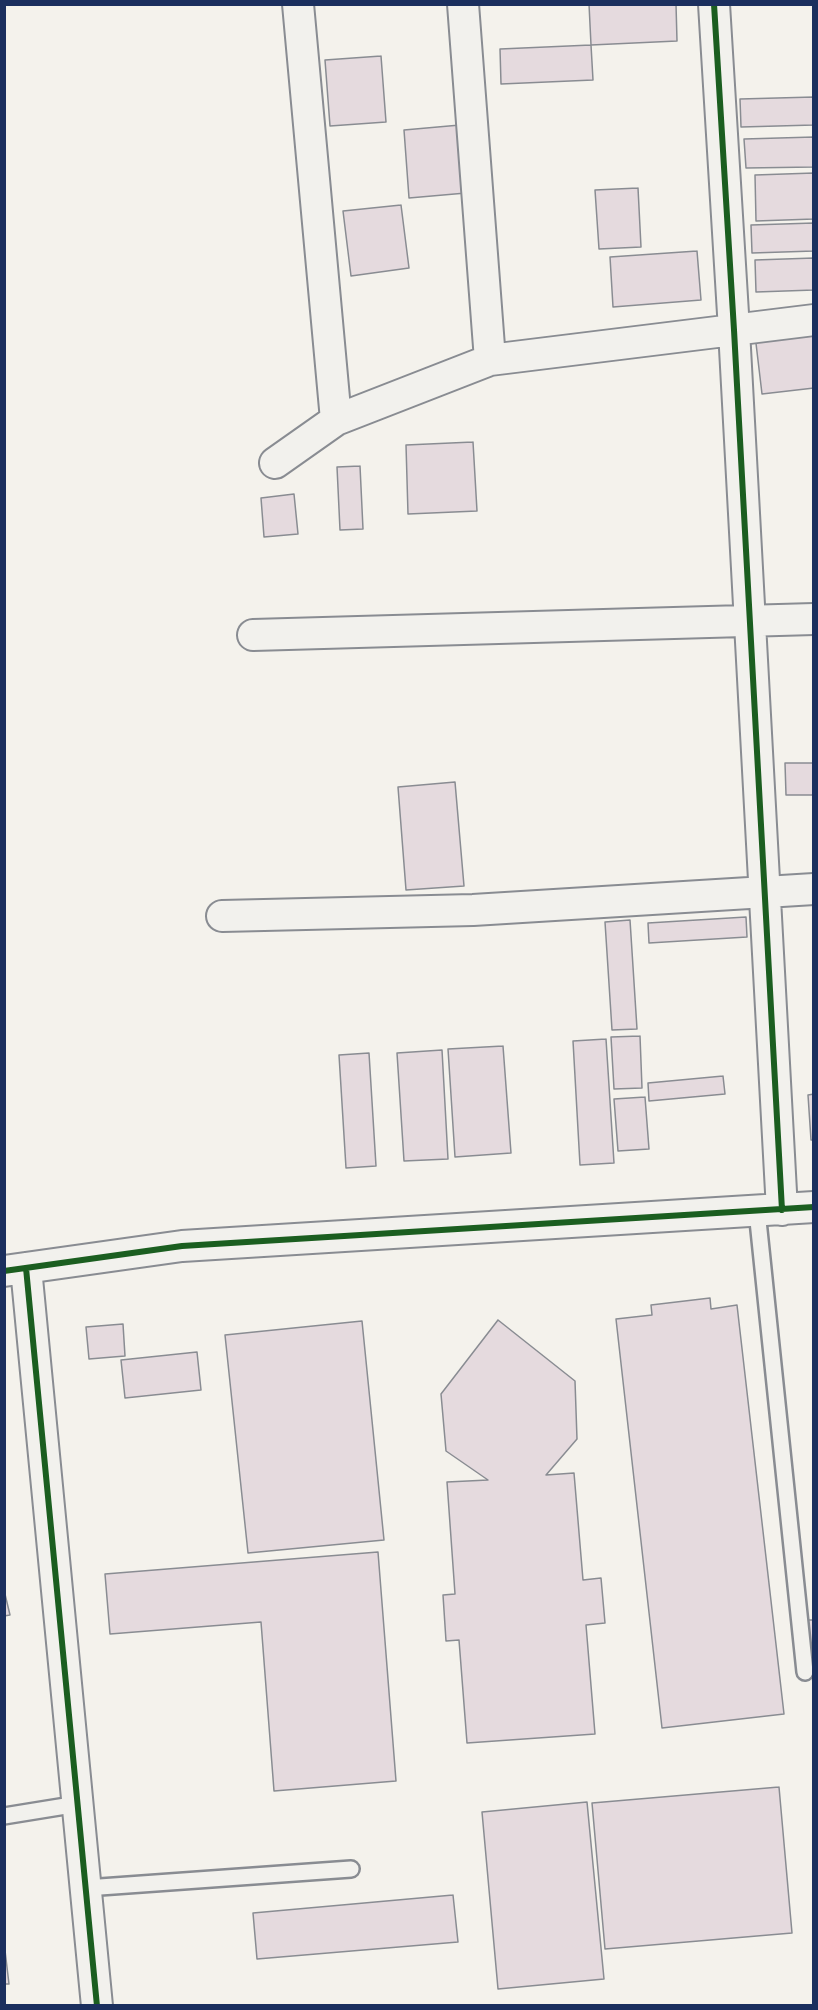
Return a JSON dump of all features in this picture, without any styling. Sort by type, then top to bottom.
[{"type":"street","points":[[298,4],[336,420]]},
{"type":"street","points":[[463,4],[490,360]]},
{"type":"street","points":[[714,4],[734,330],[763,891],[769,1210]]},
{"type":"street","points":[[275,463],[336,420],[490,360],[813,320]]},
{"type":"street","points":[[253,636],[813,619]]},
{"type":"street","points":[[222,916],[473,910],[813,889]]},
{"type":"street","points":[[97,2006],[78,1804],[15,1269],[182,1246],[813,1207]]},
{"type":"lane","points":[[769,1210],[805,1672]]},
{"type":"lane","points":[[4,1816],[78,1804]]},
{"type":"lane","points":[[86,1888],[351,1869]]},
{"type":"building","points":[[589,4],[676,4],[677,41],[591,45]]},
{"type":"building","points":[[591,45],[593,80],[501,84],[500,49]]},
{"type":"building","points":[[381,56],[386,122],[330,126],[325,60]]},
{"type":"building","points":[[814,97],[814,125],[741,127],[740,99]]},
{"type":"building","points":[[460,125],[466,193],[409,198],[404,130]]},
{"type":"building","points":[[814,137],[814,167],[746,168],[744,139]]},
{"type":"building","points":[[814,173],[814,219],[756,221],[755,175]]},
{"type":"building","points":[[638,188],[641,247],[599,249],[595,190]]},
{"type":"building","points":[[401,205],[409,268],[351,276],[343,211]]},
{"type":"building","points":[[814,223],[814,251],[752,253],[751,225]]},
{"type":"building","points":[[697,251],[701,300],[613,307],[610,257]]},
{"type":"building","points":[[814,258],[814,290],[756,292],[755,260]]},
{"type":"building","points":[[814,328],[814,388],[762,394],[755,335]]},
{"type":"building","points":[[473,442],[477,511],[408,514],[406,445]]},
{"type":"building","points":[[360,466],[363,529],[340,530],[337,467]]},
{"type":"building","points":[[294,494],[298,534],[264,537],[261,498]]},
{"type":"building","points":[[785,763],[814,763],[814,795],[786,795]]},
{"type":"building","points":[[455,782],[464,886],[406,890],[398,787]]},
{"type":"building","points":[[746,917],[747,937],[649,943],[648,923]]},
{"type":"building","points":[[630,920],[637,1029],[612,1030],[605,922]]},
{"type":"building","points":[[640,1036],[642,1088],[614,1089],[611,1037]]},
{"type":"building","points":[[606,1039],[614,1163],[580,1165],[573,1041]]},
{"type":"building","points":[[503,1046],[511,1153],[455,1157],[448,1049]]},
{"type":"building","points":[[442,1050],[448,1159],[404,1161],[397,1053]]},
{"type":"building","points":[[369,1053],[376,1166],[346,1168],[339,1055]]},
{"type":"building","points":[[723,1076],[725,1094],[649,1101],[648,1083]]},
{"type":"building","points":[[814,1094],[814,1140],[811,1140],[808,1095]]},
{"type":"building","points":[[645,1097],[649,1149],[618,1151],[614,1099]]},
{"type":"building","points":[[710,1298],[711,1309],[737,1305],[784,1714],[662,1728],[616,1319],[652,1315],[651,1305]]},
{"type":"building","points":[[498,1320],[575,1381],[577,1439],[546,1475],[574,1473],[583,1580],[601,1578],[605,1623],[586,1625],[595,1734],[467,1743],[459,1640],[446,1641],[443,1595],[455,1594],[447,1482],[488,1480],[446,1451],[441,1394]]},
{"type":"building","points":[[362,1321],[384,1540],[248,1553],[225,1335]]},
{"type":"building","points":[[123,1324],[125,1356],[89,1359],[86,1327]]},
{"type":"building","points":[[197,1352],[201,1390],[125,1398],[121,1360]]},
{"type":"building","points":[[378,1552],[396,1781],[274,1791],[261,1622],[110,1634],[105,1574]]},
{"type":"building","points":[[4,1590],[10,1615],[4,1616]]},
{"type":"building","points":[[807,1620],[814,1620],[814,1695]]},
{"type":"building","points":[[779,1787],[792,1933],[605,1949],[592,1803]]},
{"type":"building","points":[[587,1802],[604,1979],[498,1989],[482,1812]]},
{"type":"building","points":[[453,1895],[458,1942],[257,1959],[253,1913]]},
{"type":"building","points":[[4,1942],[9,1984],[4,1984]]},
{"type":"cycle path","points":[[714,4],[782,1210]]},
{"type":"cycle path","points":[[4,1271],[182,1246],[814,1207]]},
{"type":"cycle path","points":[[26,1268],[97,2006]]}]
